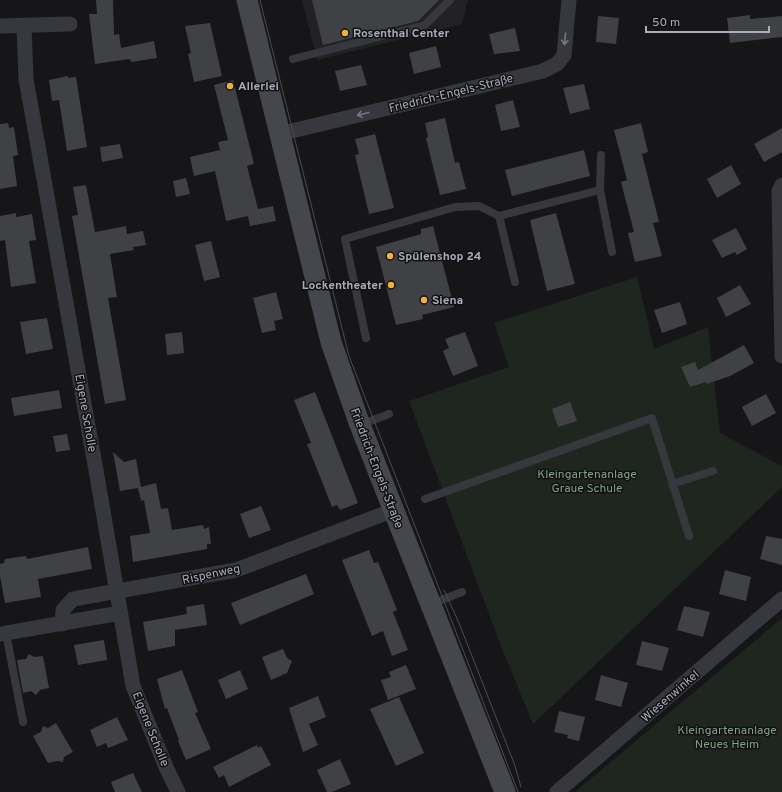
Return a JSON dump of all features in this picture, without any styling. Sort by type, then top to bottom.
[{"type":"main road","name":"Friedrich-Engels-Straße","points":[[247,0],[331,342],[360,425],[505,792]]},
{"type":"street","name":"Friedrich-Engels-Straße","points":[[279,134],[543,71],[557,64],[564,55],[569,0]]},
{"type":"street","points":[[0,26],[70,24]]},
{"type":"street","name":"Eigene Scholle","points":[[24,26],[26,78],[133,686],[166,767],[178,792]]},
{"type":"street","points":[[782,185],[779,191],[782,356]]},
{"type":"street","name":"Rispenweg","points":[[62,624],[62,610],[73,599],[236,570],[394,510]]},
{"type":"street","name":"Wiesenwinkel","points":[[557,792],[782,600]]},
{"type":"street","points":[[3,633],[120,613]]},
{"type":"lane","points":[[293,60],[425,25],[450,0]]},
{"type":"lane","points":[[601,154],[600,190],[612,252]]},
{"type":"lane","points":[[366,338],[345,239],[455,207],[479,206],[499,216],[600,190]]},
{"type":"lane","points":[[499,216],[515,282]]},
{"type":"lane","points":[[360,425],[389,414]]},
{"type":"lane","points":[[425,500],[652,418],[689,536]]},
{"type":"lane","points":[[672,484],[713,471]]},
{"type":"lane","points":[[431,604],[462,592]]},
{"type":"lane","points":[[3,633],[23,722]]},
{"type":"shaded area","points":[[302,0],[468,0],[462,24],[317,60]]},
{"type":"green space","name":"Kleingartenanlage Graue Schule","points":[[637,277],[654,349],[708,327],[720,433],[782,466],[782,487],[533,724],[501,646],[409,401],[509,367],[494,323]]},
{"type":"green space","name":"Kleingartenanlage Neues Heim","points":[[782,618],[782,792],[575,792]]},
{"type":"building","points":[[96,0],[113,0],[114,35],[119,34],[121,48],[154,41],[157,58],[131,62],[130,59],[95,64],[89,14],[97,14]]},
{"type":"building","name":"Rosenthal Center","points":[[312,0],[439,0],[418,21],[323,45]]},
{"type":"building","points":[[750,15],[750,19],[782,16],[782,37],[730,43],[727,18]]},
{"type":"building","points":[[598,16],[619,18],[616,44],[596,42]]},
{"type":"building","points":[[210,23],[222,76],[194,82],[188,54],[191,53],[185,26]]},
{"type":"building","points":[[515,28],[520,51],[494,54],[489,34]]},
{"type":"building","points":[[436,46],[441,67],[414,74],[409,53]]},
{"type":"building","points":[[361,65],[367,85],[340,91],[335,71]]},
{"type":"building","points":[[68,76],[68,78],[76,77],[87,147],[67,151],[59,100],[52,101],[49,80]]},
{"type":"building","points":[[233,80],[254,164],[247,166],[258,209],[273,206],[276,221],[250,226],[248,216],[226,221],[215,171],[194,176],[190,157],[220,150],[218,142],[228,140],[214,85]]},
{"type":"building","points":[[584,84],[590,109],[570,114],[563,88]]},
{"type":"building","points":[[513,100],[520,127],[501,131],[495,105]]},
{"type":"building","points":[[445,118],[455,163],[459,162],[466,189],[440,195],[426,138],[428,137],[425,123]]},
{"type":"building","points":[[8,123],[9,128],[14,127],[18,155],[13,156],[17,186],[0,189],[0,124]]},
{"type":"building","points":[[641,123],[648,152],[642,154],[659,222],[653,223],[662,256],[635,262],[628,233],[634,232],[621,182],[627,180],[614,130]]},
{"type":"building","points":[[782,128],[782,152],[764,162],[754,144]]},
{"type":"building","points":[[375,134],[394,208],[369,214],[355,155],[359,154],[355,139]]},
{"type":"building","points":[[120,144],[123,158],[102,162],[100,147]]},
{"type":"building","points":[[584,150],[590,176],[512,196],[505,170]]},
{"type":"building","points":[[731,165],[741,184],[717,198],[707,179]]},
{"type":"building","points":[[186,178],[190,194],[176,197],[173,181]]},
{"type":"building","points":[[86,185],[95,232],[126,226],[127,234],[143,231],[146,245],[133,247],[134,250],[110,254],[117,297],[108,298],[126,400],[105,404],[72,216],[78,215],[73,187]]},
{"type":"building","points":[[16,213],[16,217],[32,214],[36,240],[29,241],[36,283],[11,287],[5,240],[0,241],[0,216]]},
{"type":"building","points":[[556,213],[575,284],[547,291],[530,220]]},
{"type":"building","points":[[433,226],[454,307],[422,315],[423,319],[396,325],[376,247],[421,234],[421,229]]},
{"type":"building","points":[[736,228],[747,249],[737,255],[735,252],[722,258],[712,240]]},
{"type":"building","points":[[211,241],[220,277],[204,281],[195,245]]},
{"type":"building","points":[[740,285],[751,304],[726,317],[717,298]]},
{"type":"building","points":[[276,292],[283,319],[274,321],[276,330],[262,333],[253,298]]},
{"type":"building","points":[[680,302],[687,324],[662,333],[654,310]]},
{"type":"building","points":[[47,318],[53,349],[26,354],[20,322]]},
{"type":"building","points":[[182,332],[184,353],[167,355],[165,334]]},
{"type":"building","points":[[465,332],[478,366],[453,376],[443,351],[449,348],[445,339]]},
{"type":"building","points":[[744,345],[754,363],[730,376],[707,384],[706,382],[690,387],[681,367],[695,362],[698,370]]},
{"type":"building","points":[[59,390],[62,408],[14,416],[11,398]]},
{"type":"building","points":[[315,392],[358,503],[340,510],[337,505],[332,507],[307,444],[311,443],[294,400]]},
{"type":"building","points":[[766,394],[776,413],[752,426],[742,407]]},
{"type":"building","points":[[570,402],[577,421],[558,427],[552,409]]},
{"type":"building","points":[[67,434],[70,450],[56,452],[53,436]]},
{"type":"building","points":[[113,452],[124,462],[136,459],[141,487],[156,483],[161,509],[168,508],[172,530],[203,525],[204,529],[209,527],[211,544],[207,544],[207,549],[133,562],[130,536],[150,533],[144,500],[141,501],[138,488],[120,491]]},
{"type":"building","points":[[261,506],[271,530],[249,538],[240,514]]},
{"type":"building","points":[[766,536],[782,539],[782,565],[760,559]]},
{"type":"building","points":[[88,547],[92,569],[38,579],[41,597],[5,603],[0,576],[0,564],[4,563],[5,559],[26,556],[27,559]]},
{"type":"building","points":[[369,550],[374,563],[378,562],[397,610],[393,612],[408,650],[392,656],[383,631],[372,636],[342,560]]},
{"type":"building","points":[[725,570],[751,577],[746,601],[719,594]]},
{"type":"building","points":[[306,574],[314,594],[240,625],[231,603]]},
{"type":"building","points":[[204,604],[207,625],[175,630],[175,646],[148,651],[143,622],[187,614],[186,607]]},
{"type":"building","points":[[684,606],[710,612],[703,637],[677,630]]},
{"type":"building","points":[[104,640],[107,660],[78,665],[74,645]]},
{"type":"building","points":[[642,641],[669,648],[662,671],[636,665]]},
{"type":"building","points":[[283,649],[287,658],[292,661],[287,673],[271,680],[262,657]]},
{"type":"building","points":[[29,654],[34,657],[43,656],[49,688],[40,690],[36,695],[31,691],[23,693],[17,660],[26,659]]},
{"type":"building","points":[[406,665],[416,689],[388,700],[381,680],[391,677],[389,672]]},
{"type":"building","points":[[182,670],[198,712],[195,713],[211,749],[186,760],[167,708],[165,709],[157,679]]},
{"type":"building","points":[[240,670],[248,689],[226,699],[218,680]]},
{"type":"building","points":[[601,675],[628,683],[621,707],[595,700]]},
{"type":"building","points":[[318,696],[326,717],[309,724],[318,745],[303,752],[289,708]]},
{"type":"building","points":[[399,697],[424,753],[396,766],[370,709]]},
{"type":"building","points":[[559,711],[585,717],[579,741],[567,738],[568,735],[554,732]]},
{"type":"building","points":[[117,717],[128,740],[108,748],[106,743],[97,747],[90,730]]},
{"type":"building","points":[[56,723],[73,752],[64,757],[63,762],[57,761],[48,763],[33,736],[41,732],[43,726],[48,728]]},
{"type":"building","points":[[257,745],[258,748],[261,746],[271,765],[229,787],[224,775],[219,778],[213,767]]},
{"type":"building","points":[[340,759],[351,784],[332,792],[327,792],[317,770]]},
{"type":"building","points":[[133,773],[142,792],[115,792],[111,782]]},
{"type":"tram line","points":[[260,0],[349,356],[518,792]]},
{"type":"tram line","points":[[444,590],[459,623],[514,763],[521,787]]},
{"type":"place","name":"Rosenthal Center","points":[[345,33]]},
{"type":"place","name":"Allerlei","points":[[230,86]]},
{"type":"place","name":"Spülenshop 24","points":[[390,256]]},
{"type":"place","name":"Lockentheater","points":[[391,285]]},
{"type":"place","name":"Siena","points":[[424,300]]}]
